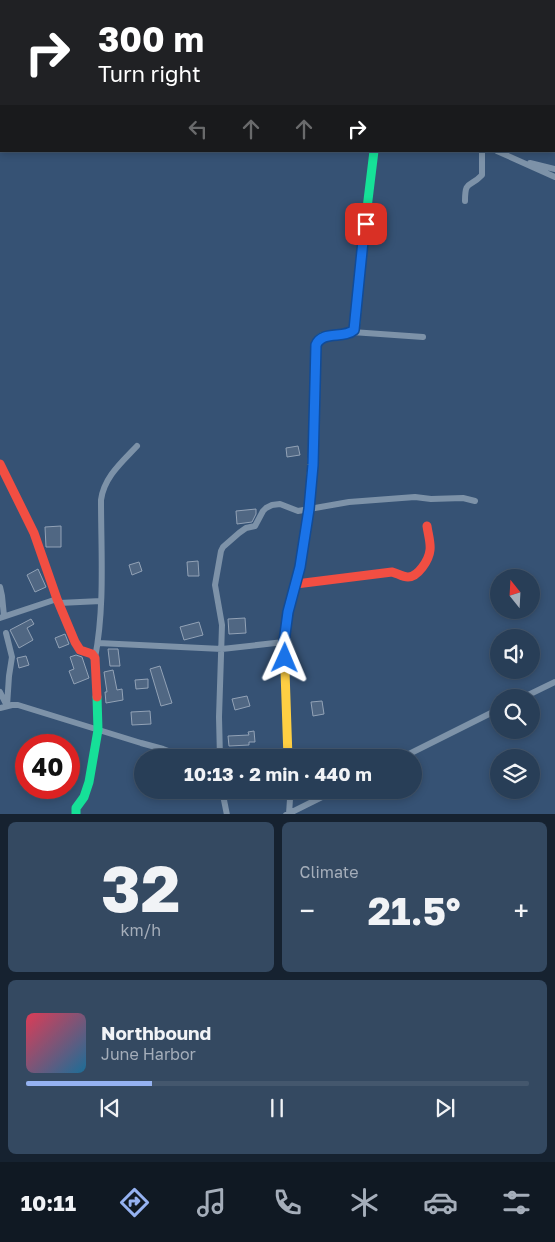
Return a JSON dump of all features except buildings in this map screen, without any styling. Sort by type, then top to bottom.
[{"type":"street","points":[[352,332],[354,330],[374,152]]},
{"type":"street","points":[[465,202],[468,184],[482,175],[482,152]]},
{"type":"street","points":[[499,152],[555,177]]},
{"type":"street","points":[[522,162],[555,169]]},
{"type":"street","points":[[288,749],[284,642],[288,612],[302,560],[309,509],[313,465],[316,345],[322,337],[352,332],[423,338]]},
{"type":"street","points":[[76,814],[76,808],[84,797],[90,782],[98,730],[95,658],[101,601],[102,490],[114,471],[136,446]]},
{"type":"street","points":[[0,464],[34,533],[74,642],[80,650],[92,654],[95,658]]},
{"type":"street","points":[[220,749],[222,649],[221,616],[215,586],[222,549],[246,528],[255,526],[260,514],[270,505],[280,504],[298,511],[349,502],[415,497],[431,499],[463,498],[475,501]]},
{"type":"street","points":[[296,584],[389,572],[395,572],[406,577],[414,576],[419,572],[429,554],[430,546],[427,526]]},
{"type":"street","points":[[0,587],[2,618],[58,601],[101,601]]},
{"type":"street","points":[[4,707],[12,657],[6,633]]},
{"type":"street","points":[[98,643],[222,649],[284,642]]},
{"type":"street","points":[[540,689],[555,682]]},
{"type":"street","points":[[0,692],[4,707]]},
{"type":"street","points":[[4,707],[18,705],[165,749]]},
{"type":"street","points":[[419,749],[490,714]]},
{"type":"street","points":[[224,799],[227,814]]},
{"type":"street","points":[[288,814],[290,799]]},
{"type":"street","points":[[288,814],[318,799]]},
{"type":"traffic: fast","points":[[313,449],[316,345],[322,337],[344,334],[355,330],[374,152]]},
{"type":"traffic: fast","points":[[76,814],[76,808],[84,797],[89,782],[98,730],[97,697]]},
{"type":"traffic: slow","points":[[288,749],[284,642],[288,612],[300,567],[309,509],[313,449]]},
{"type":"traffic: jam","points":[[0,464],[34,533],[57,599],[75,642],[80,650],[92,654],[95,658],[97,697]]},
{"type":"traffic: jam","points":[[296,584],[392,572],[406,577],[412,576],[422,567],[429,554],[430,544],[427,526]]},
{"type":"route","points":[[285,658],[284,642],[288,612],[300,567],[309,509],[313,465],[316,345],[322,337],[347,334],[354,330],[366,224]]}]
